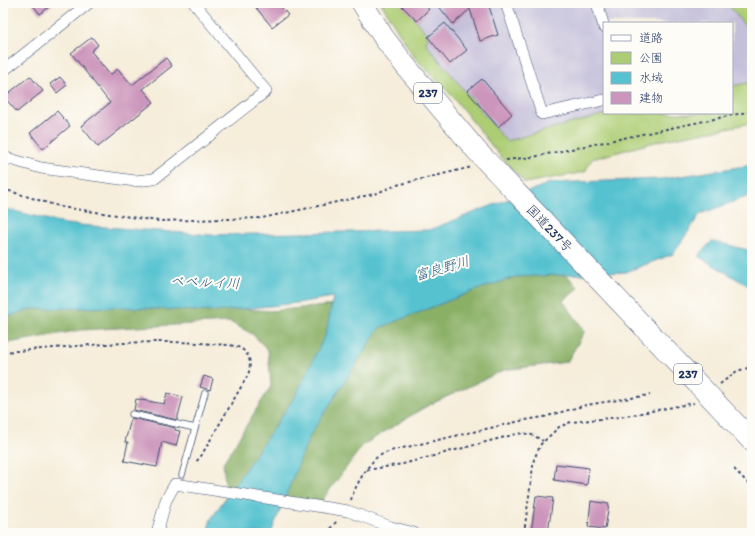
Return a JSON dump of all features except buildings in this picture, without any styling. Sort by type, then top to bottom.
[{"type":"highway","name":"国道237号","points":[[362,3],[384,38],[408,69],[476,150],[501,168],[624,306],[752,441]]},
{"type":"street","points":[[3,72],[89,3]]},
{"type":"street","points":[[3,157],[49,169],[135,182],[154,179],[266,91],[194,3]]},
{"type":"street","points":[[506,3],[542,114],[603,100]]},
{"type":"street","points":[[597,3],[603,24]]},
{"type":"street","points":[[157,533],[169,492],[175,484],[184,480],[344,511],[414,533]]},
{"type":"lane","points":[[184,480],[195,428],[205,393]]},
{"type":"lane","points":[[132,414],[195,428]]},
{"type":"path","points":[[501,168],[533,157],[752,111]]},
{"type":"path","points":[[3,189],[61,206],[158,221],[262,218],[374,194],[397,185],[479,166]]},
{"type":"path","points":[[3,352],[163,342],[235,346],[243,349],[248,354],[250,367],[244,384],[201,456],[184,480]]},
{"type":"path","points":[[524,533],[534,459],[543,441],[559,427],[571,422],[620,417],[696,403],[737,371],[752,367]]},
{"type":"path","points":[[326,533],[344,511],[355,488],[367,470],[377,458],[394,450],[544,417],[586,405],[650,395]]},
{"type":"path","points":[[367,470],[403,464],[516,434],[532,434],[543,441]]},
{"type":"path","points":[[734,468],[752,487]]},
{"type":"shaded area","points":[[401,3],[727,3],[752,35],[752,82],[733,86],[733,22],[603,22],[603,114],[605,114],[506,141],[426,44],[428,35]]},
{"type":"green space","points":[[381,3],[401,3],[428,35],[426,44],[506,141],[605,114],[733,114],[733,86],[752,82],[752,123],[659,141],[592,159],[585,172],[525,183],[500,156],[453,97],[414,57]]},
{"type":"green space","points":[[727,3],[752,3],[752,35]]},
{"type":"green space","points":[[544,270],[567,275],[579,288],[563,301],[585,331],[567,362],[504,370],[425,407],[363,445],[317,507],[227,502],[223,463],[271,386],[268,350],[252,334],[230,322],[81,330],[3,344],[3,300],[109,298],[270,311],[335,305]]},
{"type":"water","points":[[752,165],[752,195],[700,214],[673,254],[626,272],[515,277],[471,292],[379,328],[309,437],[271,533],[207,533],[211,519],[296,395],[326,333],[333,297],[297,303],[214,312],[122,307],[31,309],[3,318],[3,208],[65,224],[211,235],[429,230],[550,183],[662,179]]},
{"type":"water","points":[[712,241],[752,251],[752,288],[698,256]]},
{"type":"water label","name":"富良野川","points":[[442,268]]},
{"type":"water label","name":"ベベルイ川","points":[[205,282]]}]
